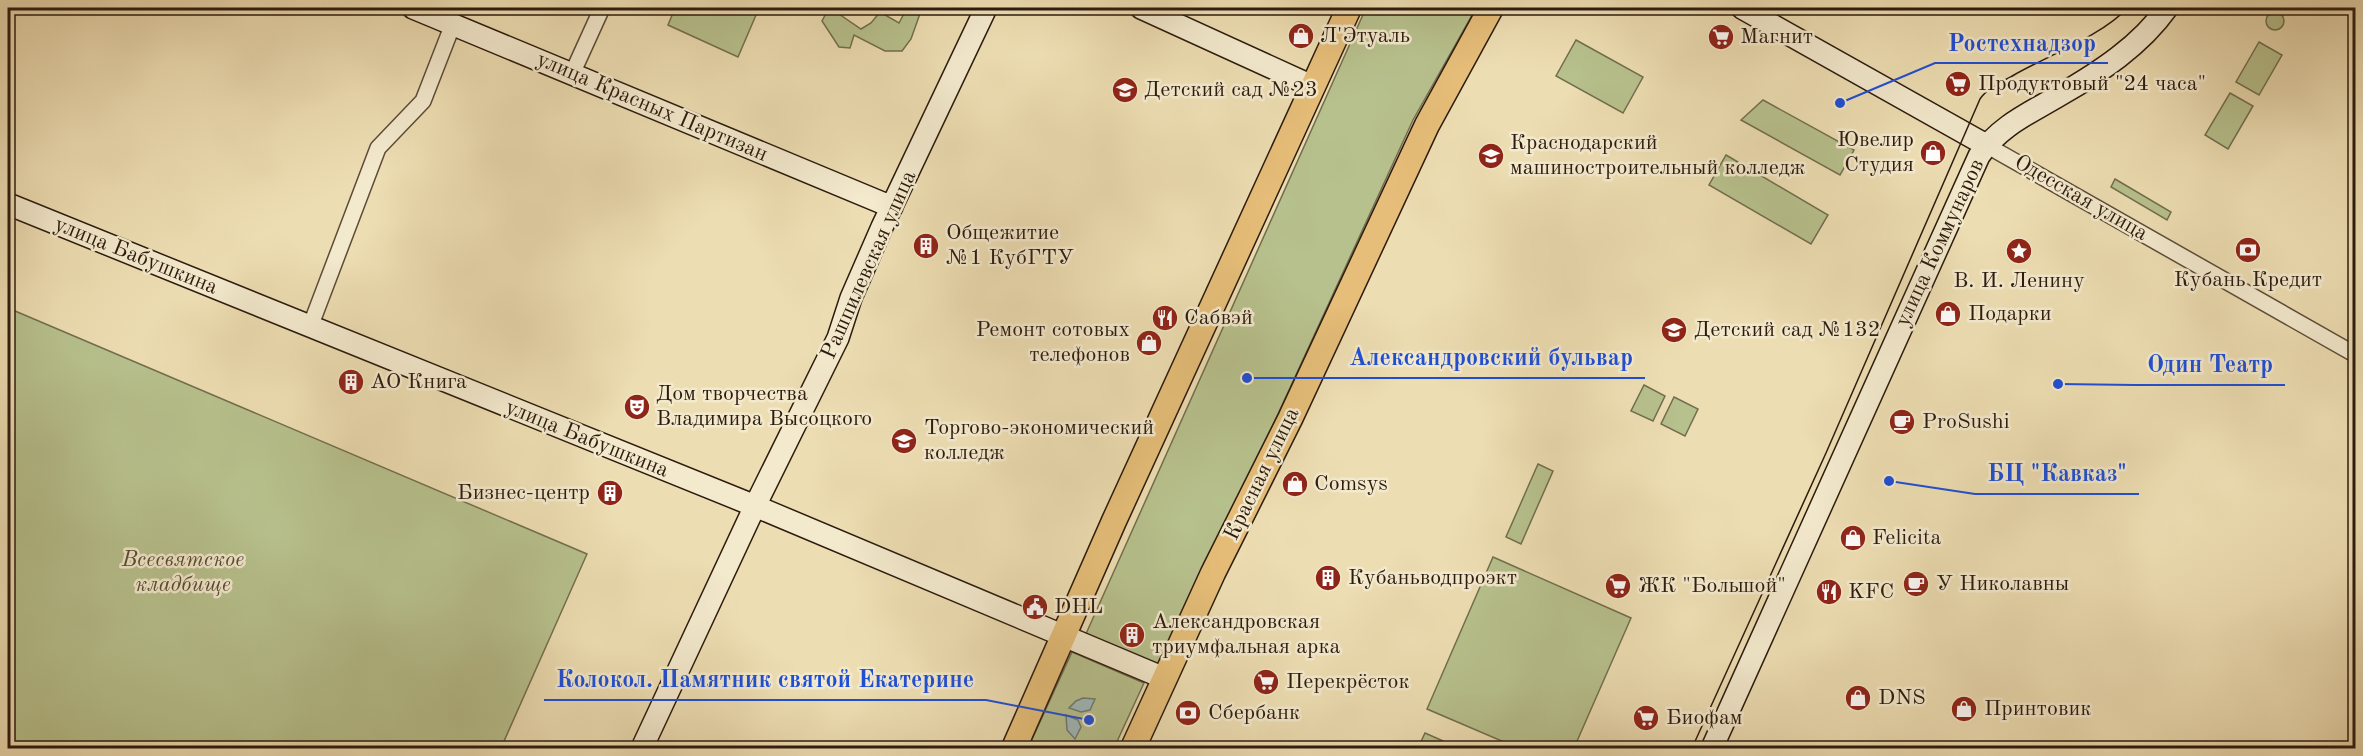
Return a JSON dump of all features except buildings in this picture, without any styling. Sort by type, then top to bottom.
[{"type":"main road","name":"улица Красных Партизан","points":[[413,8],[892,207]]},
{"type":"main road","name":"Рашпилевская улица","points":[[642,748],[755,506],[838,338],[851,298],[986,8]]},
{"type":"main road","points":[[1141,8],[1312,86]]},
{"type":"main road","points":[[1014,748],[1114,521],[1349,8]]},
{"type":"main road","name":"Красная улица","points":[[1133,748],[1213,573],[1290,419],[1427,125],[1491,8]]},
{"type":"main road","name":"Одесская улица","points":[[1743,8],[1986,145]]},
{"type":"main road","name":"улица Коммунаров","points":[[1712,748],[1964,184],[1986,145],[2011,123],[2096,74],[2128,50],[2149,31],[2167,8]]},
{"type":"main road","name":"улица Бабушкина","points":[[8,204],[755,506],[1164,678]]},
{"type":"street","points":[[572,74],[602,8]]},
{"type":"street","points":[[310,327],[378,148],[423,101],[453,24]]},
{"type":"street","name":"Одесская улица","points":[[1986,145],[2355,355]]},
{"type":"green space","points":[[675,8],[697,8],[710,13],[713,8],[759,8],[738,57],[668,25]]},
{"type":"green space","points":[[829,8],[841,8],[839,14],[861,29],[871,23],[880,12],[899,23],[907,8],[922,8],[911,39],[902,51],[885,51],[854,35],[850,48],[839,47],[822,21]]},
{"type":"green space","points":[[1366,8],[1476,8],[1413,120],[1161,669],[1085,636]]},
{"type":"green space","points":[[2275,12],[2281,15],[2284,21],[2281,27],[2275,30],[2269,27],[2266,21],[2269,15]]},
{"type":"green space","points":[[1576,40],[1643,77],[1623,113],[1556,76]]},
{"type":"green space","points":[[2259,42],[2282,55],[2259,95],[2236,82]]},
{"type":"green space","points":[[2230,93],[2253,106],[2228,149],[2205,135]]},
{"type":"green space","points":[[1763,100],[1854,150],[1840,175],[1741,120]]},
{"type":"green space","points":[[1726,155],[1828,215],[1811,244],[1709,185]]},
{"type":"green space","points":[[2115,179],[2171,212],[2167,220],[2111,187]]},
{"type":"green space","name":"Всесвятское кладбище","points":[[8,308],[587,554],[501,748],[8,748]]},
{"type":"green space","points":[[1644,385],[1665,396],[1653,421],[1631,411]]},
{"type":"green space","points":[[1674,397],[1698,409],[1685,436],[1661,424]]},
{"type":"green space","points":[[1538,464],[1553,471],[1521,544],[1506,537]]},
{"type":"green space","points":[[1493,557],[1631,618],[1574,748],[1518,748],[1427,709]]},
{"type":"green space","points":[[1072,652],[1144,683],[1114,748],[1028,748]]},
{"type":"green space","points":[[1425,733],[1443,741],[1440,748],[1418,748]]},
{"type":"water","points":[[1083,698],[1095,699],[1090,710],[1081,712],[1069,708],[1076,701]]},
{"type":"water","points":[[1066,715],[1078,720],[1081,727],[1075,739],[1067,730]]},
{"type":"tram line","points":[[1692,748],[1826,453],[1980,99],[2000,83],[2090,36],[2117,18],[2127,8]]},
{"type":"place","name":"Л'Этуаль","points":[[1301,36]]},
{"type":"place","name":"Магнит","points":[[1721,37]]},
{"type":"place","name":"Продуктовый \"24 часа\"","points":[[1958,84]]},
{"type":"place","name":"Детский сад №23","points":[[1125,90]]},
{"type":"place","name":"Ростехнадзор","points":[[1840,103]]},
{"type":"place","name":"Ювелир Студия","points":[[1933,153]]},
{"type":"place","name":"Краснодарский машиностроительный колледж","points":[[1491,156]]},
{"type":"place","name":"Общежитие №1 КубГТУ","points":[[926,246]]},
{"type":"place","name":"Кубань Кредит","points":[[2248,250]]},
{"type":"place","name":"В. И. Ленину","points":[[2019,251]]},
{"type":"place","name":"Подарки","points":[[1948,314]]},
{"type":"place","name":"Сабвэй","points":[[1165,318]]},
{"type":"place","name":"Детский сад №132","points":[[1674,330]]},
{"type":"place","name":"Ремонт сотовых телефонов","points":[[1149,343]]},
{"type":"place","name":"Александровский бульвар","points":[[1247,378]]},
{"type":"place","name":"АО Книга","points":[[351,382]]},
{"type":"place","name":"Один Театр","points":[[2058,384]]},
{"type":"place","name":"Дом творчества Владимира Высоцкого","points":[[637,407]]},
{"type":"place","name":"ProSushi","points":[[1902,422]]},
{"type":"place","name":"Торгово-экономический колледж","points":[[904,441]]},
{"type":"place","name":"БЦ \"Кавказ\"","points":[[1889,481]]},
{"type":"place","name":"Comsys","points":[[1295,484]]},
{"type":"place","name":"Бизнес-центр","points":[[610,493]]},
{"type":"place","name":"Felicita","points":[[1853,538]]},
{"type":"place","name":"Кубаньводпроэкт","points":[[1328,578]]},
{"type":"place","name":"У Николавны","points":[[1916,584]]},
{"type":"place","name":"ЖК \"Большой\"","points":[[1618,586]]},
{"type":"place","name":"KFC","points":[[1829,592]]},
{"type":"place","name":"DHL","points":[[1035,607]]},
{"type":"place","name":"Александровская триумфальная арка","points":[[1132,635]]},
{"type":"place","name":"Перекрёсток","points":[[1266,682]]},
{"type":"place","name":"DNS","points":[[1858,698]]},
{"type":"place","name":"Принтовик","points":[[1964,709]]},
{"type":"place","name":"Сбербанк","points":[[1188,713]]},
{"type":"place","name":"Биофам","points":[[1646,718]]},
{"type":"place","name":"Колокол. Памятник святой Екатерине","points":[[1089,720]]}]
